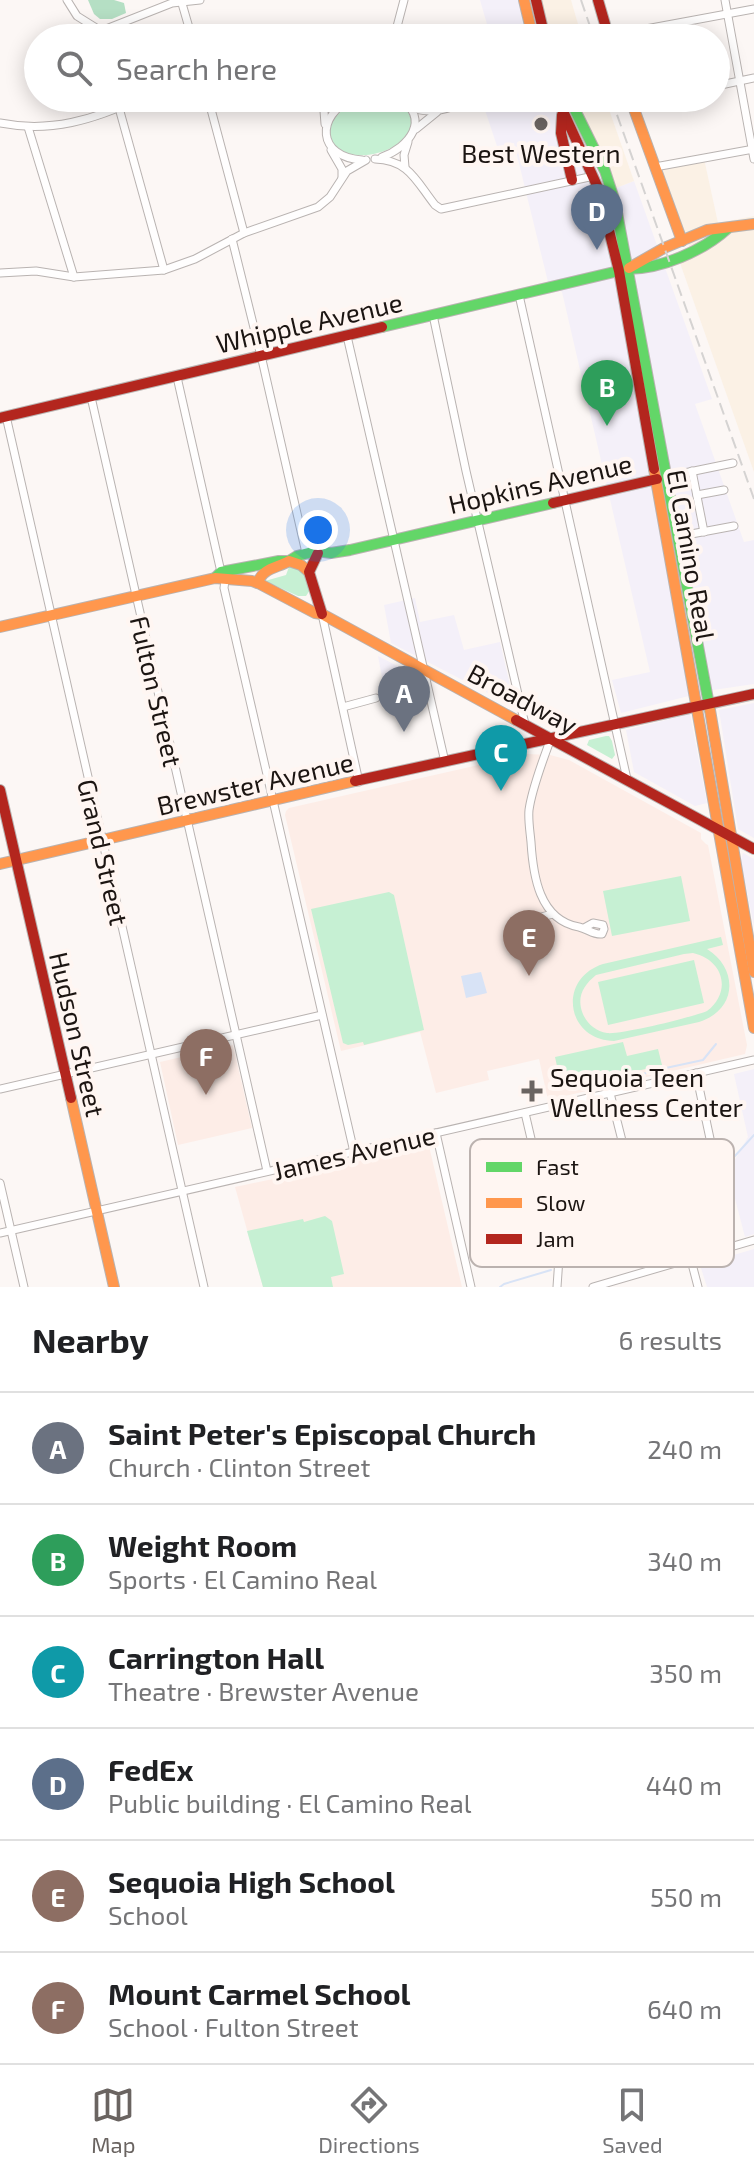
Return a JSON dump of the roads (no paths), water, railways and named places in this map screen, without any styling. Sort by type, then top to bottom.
[{"type":"street","points":[[67,0],[77,16],[88,24]]},
{"type":"street","points":[[125,24],[172,3],[200,0]]},
{"type":"street","points":[[398,24],[404,0]]},
{"type":"street","points":[[524,0],[530,24]]},
{"type":"street","points":[[536,0],[542,24]]},
{"type":"street","points":[[598,0],[604,24]]},
{"type":"street","points":[[725,0],[729,24]]},
{"type":"street","points":[[182,1],[188,24]]},
{"type":"street","points":[[672,24],[754,9]]},
{"type":"street","points":[[655,167],[753,152],[730,30]]},
{"type":"street","points":[[730,83],[754,78]]},
{"type":"street","points":[[0,123],[28,127],[74,123],[107,112]]},
{"type":"street","points":[[120,112],[164,270]]},
{"type":"street","points":[[212,112],[244,233]]},
{"type":"street","points":[[324,112],[328,142],[336,152],[351,159],[390,160],[405,167],[441,209],[594,176]]},
{"type":"street","points":[[334,112],[328,120],[326,132],[342,169],[342,177]]},
{"type":"street","points":[[405,167],[404,155],[415,121],[412,112]]},
{"type":"street","points":[[0,273],[36,271],[74,277],[164,270],[195,259],[244,233],[318,207],[330,197],[352,167],[397,150],[425,120],[438,112]]},
{"type":"street","points":[[562,112],[561,133],[572,180]]},
{"type":"street","name":"El Camino Real","points":[[562,112],[594,176],[623,270]]},
{"type":"street","name":"El Camino Real","points":[[576,112],[605,171],[615,202],[623,270],[703,704],[749,925],[754,972]]},
{"type":"street","points":[[635,112],[682,241]]},
{"type":"street","points":[[28,127],[74,277]]},
{"type":"street","name":"Whipple Avenue","points":[[623,270],[707,230],[754,224]]},
{"type":"street","name":"Whipple Avenue","points":[[3,417],[623,270],[646,268],[721,237],[728,228]]},
{"type":"street","points":[[232,239],[260,355],[317,553],[309,572]]},
{"type":"street","points":[[519,295],[627,779]]},
{"type":"street","points":[[433,315],[445,380],[525,724]]},
{"type":"street","points":[[347,336],[445,762]]},
{"type":"street","points":[[177,377],[354,1152]]},
{"type":"street","name":"Fulton Street","points":[[91,397],[267,1171]]},
{"type":"street","name":"Grand Street","points":[[3,417],[204,1287]]},
{"type":"street","name":"Hopkins Avenue","points":[[220,576],[239,572],[242,568],[289,561],[332,548],[357,547],[733,463]]},
{"type":"street","points":[[692,471],[704,532]]},
{"type":"street","points":[[697,495],[724,490]]},
{"type":"street","points":[[686,535],[734,526]]},
{"type":"street","points":[[289,561],[309,572],[322,614],[359,782]]},
{"type":"street","name":"Hopkins Avenue","points":[[258,583],[263,572],[281,567],[289,561]]},
{"type":"street","points":[[0,627],[220,576]]},
{"type":"street","name":"Broadway","points":[[220,576],[258,583],[322,614],[754,849]]},
{"type":"street","points":[[280,593],[285,592],[301,601],[315,592]]},
{"type":"street","name":"Brewster Avenue","points":[[0,864],[754,694]]},
{"type":"street","points":[[343,707],[376,698]]},
{"type":"street","name":"El Camino Real","points":[[703,704],[718,829],[754,1028]]},
{"type":"street","points":[[551,738],[529,814],[537,885],[553,914],[573,926],[584,928]]},
{"type":"street","name":"Hudson Street","points":[[0,790],[114,1287]]},
{"type":"street","points":[[529,920],[553,914]]},
{"type":"street","points":[[0,1089],[322,1015]]},
{"type":"street","name":"James Avenue","points":[[0,1233],[754,1060]]},
{"type":"street","points":[[696,1073],[710,1139]]},
{"type":"street","points":[[610,1093],[622,1139]]},
{"type":"street","points":[[525,1113],[531,1139]]},
{"type":"street","points":[[436,1133],[471,1287]]},
{"type":"street","points":[[0,1183],[24,1287]]},
{"type":"street","points":[[734,1246],[754,1240]]},
{"type":"street","points":[[557,1287],[558,1267]]},
{"type":"street","points":[[593,1287],[666,1267]]},
{"type":"street","points":[[693,1267],[698,1287]]},
{"type":"water","points":[[481,972],[487,993],[466,998],[461,976]]},
{"type":"waterway","points":[[661,1069],[703,1060],[716,1044]]},
{"type":"waterway","points":[[573,1090],[655,1071]]},
{"type":"waterway","points":[[734,1157],[754,1135]]},
{"type":"waterway","points":[[500,1287],[551,1270]]},
{"type":"railway","points":[[581,0],[589,24]]},
{"type":"railway","points":[[616,112],[754,499]]},
{"type":"place","name":"Best Western","points":[[541,124]]},
{"type":"place","name":"FedEx","points":[[597,250]]},
{"type":"place","name":"Weight Room","points":[[607,426]]},
{"type":"place","name":"Saint Peter's Episcopal Church","points":[[404,732]]},
{"type":"place","name":"Carrington Hall","points":[[501,791]]},
{"type":"place","name":"Sequoia High School","points":[[529,976]]},
{"type":"place","name":"Sequoia Teen Wellness Center","points":[[532,1091]]},
{"type":"place","name":"Mount Carmel School","points":[[206,1095]]}]
